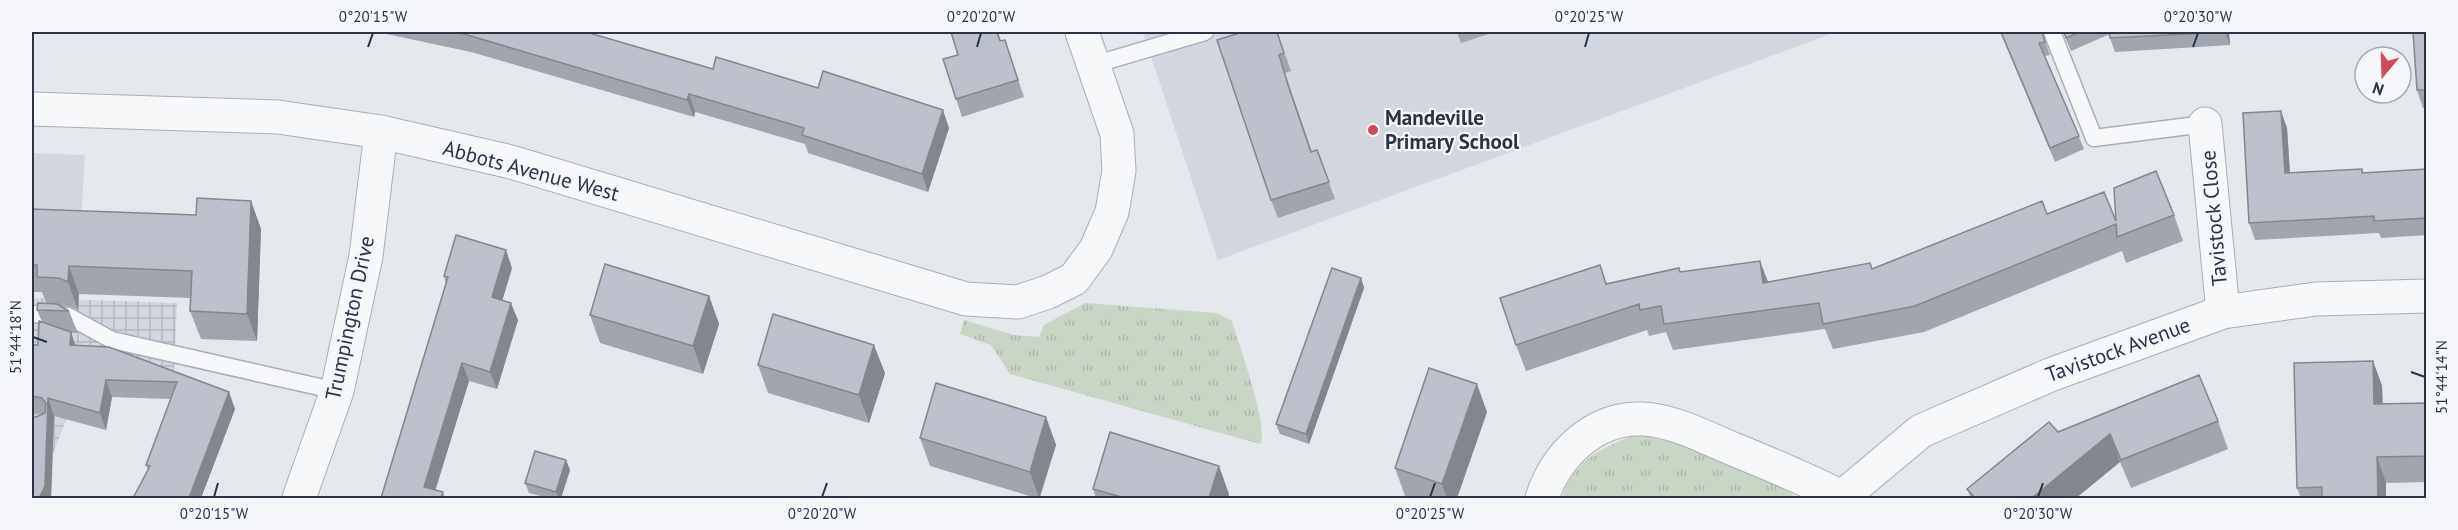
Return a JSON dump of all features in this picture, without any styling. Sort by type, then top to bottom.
[{"type":"street","points":[[1082,32],[1093,65]]},
{"type":"street","name":"Abbots Avenue West","points":[[32,109],[278,117],[381,132],[511,162],[966,299],[1018,302],[1048,292],[1074,279],[1096,249],[1112,212],[1119,171],[1117,134],[1093,65]]},
{"type":"street","name":"Tavistock Close","points":[[2205,124],[2223,312]]},
{"type":"street","name":"Trumpington Drive","points":[[299,498],[337,391],[366,256],[381,132]]},
{"type":"street","name":"Tavistock Avenue","points":[[1542,498],[1548,481],[1562,459],[1584,436],[1617,422],[1642,419],[1677,426],[1796,474],[1841,498],[1921,430],[2050,375],[2223,312],[2316,298],[2427,296]]},
{"type":"lane","points":[[1093,65],[1205,32]]},
{"type":"lane","points":[[2052,32],[2094,138],[2205,124]]},
{"type":"lane","points":[[32,314],[68,316],[112,340],[337,391]]},
{"type":"shaded area","name":"Mandeville Primary School","points":[[1143,32],[1836,32],[1218,260]]},
{"type":"shaded area","points":[[32,153],[85,155],[80,238],[32,236]]},
{"type":"shaded area","points":[[32,298],[177,303],[173,399],[75,396],[53,454],[52,486],[32,486]]},
{"type":"green space","points":[[1085,303],[1217,313],[1232,321],[1261,421],[1260,444],[1010,374],[991,345],[960,334],[964,320],[1014,335],[1039,337],[1044,325]]},
{"type":"green space","points":[[1632,436],[1657,436],[1780,483],[1795,498],[1562,498],[1573,475],[1589,458]]},
{"type":"building","points":[[451,32],[586,32],[713,69],[716,57],[818,88],[823,71],[943,110],[922,174],[802,135],[804,128],[689,94],[687,100]]},
{"type":"building","points":[[951,32],[997,32],[1000,41],[1005,40],[1018,80],[956,99],[943,59],[958,55]]},
{"type":"building","points":[[1243,32],[1277,32],[1284,53],[1279,55],[1311,152],[1317,150],[1329,182],[1271,200],[1217,40]]},
{"type":"building","points":[[2001,32],[2042,32],[2045,42],[2039,43],[2079,136],[2050,148]]},
{"type":"building","points":[[2064,32],[2080,32],[2066,38]]},
{"type":"building","points":[[2109,32],[2225,32],[2110,38]]},
{"type":"building","points":[[2413,32],[2427,32],[2427,90],[2417,90]]},
{"type":"building","points":[[2281,111],[2285,173],[2362,169],[2362,173],[2427,169],[2427,218],[2374,221],[2374,216],[2249,223],[2243,113]]},
{"type":"building","points":[[2156,171],[2174,215],[2117,237],[2116,224],[1915,306],[1823,324],[1819,303],[1664,324],[1661,306],[1640,310],[1639,304],[1516,345],[1500,298],[1600,265],[1606,284],[1679,268],[1680,272],[1760,261],[1763,283],[1870,263],[1872,269],[2042,201],[2047,214],[2104,192],[2116,221],[2114,188]]},
{"type":"building","points":[[197,198],[251,201],[247,314],[190,311],[192,271],[69,266],[68,282],[59,278],[37,277],[37,265],[32,265],[32,209],[196,215]]},
{"type":"building","points":[[456,235],[506,250],[492,297],[511,303],[490,372],[462,363],[424,487],[443,492],[441,498],[381,498],[448,277],[444,276]]},
{"type":"building","points":[[605,264],[709,296],[693,346],[590,315]]},
{"type":"building","points":[[1332,268],[1361,278],[1306,434],[1276,424]]},
{"type":"building","points":[[38,303],[57,304],[69,311],[37,310]]},
{"type":"building","points":[[773,314],[874,345],[859,395],[758,365]]},
{"type":"building","points":[[39,321],[71,332],[70,345],[109,347],[229,392],[189,498],[133,498],[150,466],[146,465],[177,382],[106,380],[100,413],[48,398],[45,486],[39,498],[32,498],[32,417],[45,413],[46,403],[42,398],[32,396],[32,345],[38,345]]},
{"type":"building","points":[[2373,361],[2374,404],[2427,403],[2427,456],[2377,457],[2378,498],[2322,498],[2322,487],[2297,488],[2294,363]]},
{"type":"building","points":[[1429,368],[1477,384],[1442,484],[1395,468]]},
{"type":"building","points":[[2199,375],[2218,421],[2121,460],[2110,434],[2032,498],[1975,498],[1967,489],[2049,422],[2058,432]]},
{"type":"building","points":[[936,383],[1046,417],[1030,472],[920,438]]},
{"type":"building","points":[[1110,432],[1219,466],[1209,498],[1125,498],[1093,489]]},
{"type":"building","points":[[535,451],[566,460],[556,492],[525,483]]},
{"type":"place","name":"Mandeville Primary School","points":[[1373,130]]}]
